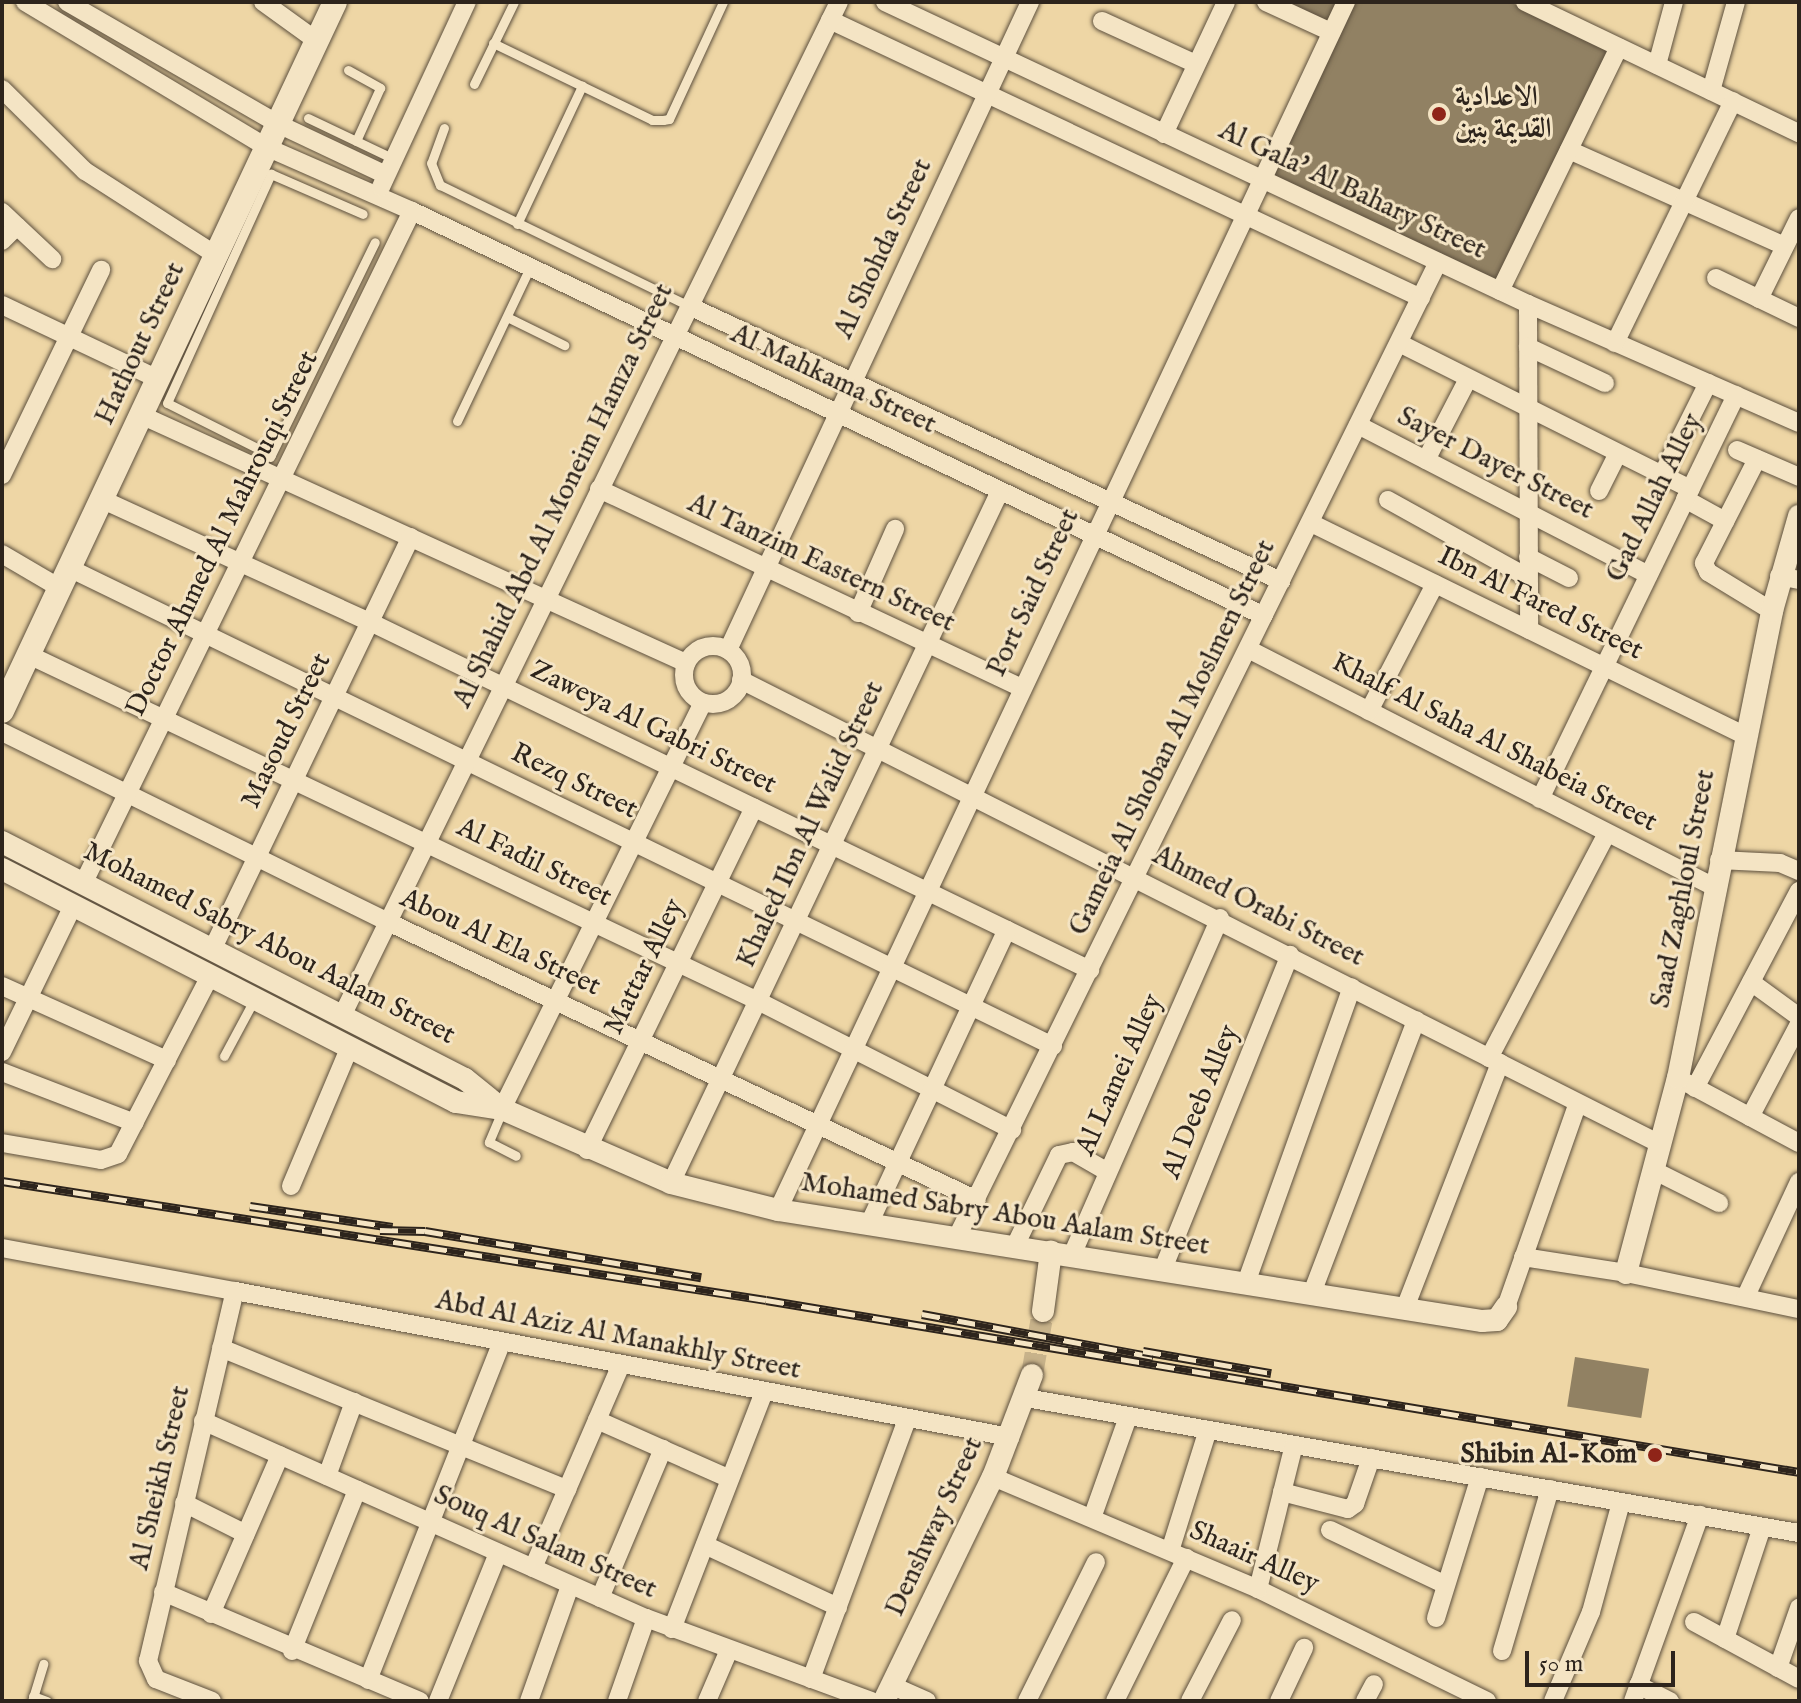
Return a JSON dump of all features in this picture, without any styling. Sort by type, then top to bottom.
[{"type":"main road","name":"Hathout Street","points":[[2,711],[101,499],[154,398],[216,255],[335,2]]},
{"type":"street","name":"Al Mahkama Street","points":[[25,2],[266,147],[412,211],[1264,616]]},
{"type":"street","points":[[67,2],[278,124],[390,167]]},
{"type":"street","points":[[263,2],[317,41]]},
{"type":"street","points":[[376,196],[467,2]]},
{"type":"street","name":"Al Shahid Abd Al Moneim Hamza Street","points":[[342,1016],[501,686],[839,2]]},
{"type":"street","name":"Al Gala' Al Bahary Street","points":[[885,2],[1528,304],[1799,423]]},
{"type":"street","name":"Al Shohda Street","points":[[728,650],[1030,2]]},
{"type":"street","points":[[1164,134],[1226,2]]},
{"type":"street","points":[[1266,2],[1331,32]]},
{"type":"street","name":"Port Said Street","points":[[778,1210],[1092,534],[1346,2]]},
{"type":"street","points":[[1525,2],[1560,10],[1619,47],[1799,133]]},
{"type":"street","points":[[1657,65],[1674,2]]},
{"type":"street","points":[[1711,91],[1736,2]]},
{"type":"street","points":[[830,20],[1421,298]]},
{"type":"street","points":[[1102,21],[1196,64]]},
{"type":"street","points":[[1500,291],[1619,47]]},
{"type":"street","points":[[2,89],[85,171],[216,255]]},
{"type":"street","points":[[1615,343],[1733,101]]},
{"type":"street","points":[[1569,150],[1785,246]]},
{"type":"street","name":"Doctor Ahmed Al Mahrouqi Street","points":[[84,882],[412,211]]},
{"type":"street","points":[[2,212],[52,259]]},
{"type":"street","points":[[1759,299],[1799,218]]},
{"type":"street","points":[[2,241],[17,226]]},
{"type":"street","name":"Gameia Al Shoban Al Moslmen Street","points":[[957,1237],[1438,262]]},
{"type":"street","points":[[2,475],[101,270]]},
{"type":"street","points":[[1716,278],[1799,318]]},
{"type":"street","points":[[1528,304],[1529,630]]},
{"type":"street","points":[[2,305],[69,337],[154,398],[267,463],[281,479],[686,663]]},
{"type":"street","points":[[689,306],[1281,581]]},
{"type":"street","points":[[1399,343],[1662,475],[1725,521]]},
{"type":"street","points":[[1528,347],[1605,383]]},
{"type":"street","points":[[1426,460],[1468,379]]},
{"type":"street","points":[[1662,475],[1708,383]]},
{"type":"street","name":"Gad Allah Alley","points":[[1540,799],[1736,395]]},
{"type":"street","name":"Sayer Dayer Street","points":[[1358,425],[1649,575]]},
{"type":"street","points":[[1737,450],[1799,477]]},
{"type":"street","points":[[1599,491],[1618,453]]},
{"type":"street","points":[[1757,459],[1704,559],[1705,569],[1772,611]]},
{"type":"street","name":"Al Tanzim Eastern Street","points":[[599,489],[765,570],[1021,688]]},
{"type":"street","name":"Khaled Ibn Al Walid Street","points":[[671,1183],[1000,491]]},
{"type":"street","name":"Zaweya Al Gabri Street","points":[[101,499],[370,622],[1090,970]]},
{"type":"street","points":[[1388,500],[1527,577]]},
{"type":"street","name":"Saad Zaghloul Street","points":[[1626,1273],[1660,1144],[1686,1083],[1719,860],[1772,611],[1789,578],[1799,516]]},
{"type":"street","name":"Ibn Al Fared Street","points":[[1311,523],[1745,736]]},
{"type":"street","points":[[858,613],[895,529]]},
{"type":"street","name":"Masoud Street","points":[[213,948],[411,537]]},
{"type":"street","name":"Rezq Street","points":[[2,554],[206,634],[1053,1046]]},
{"type":"street","points":[[1528,557],[1569,578]]},
{"type":"street","points":[[1369,711],[1435,584]]},
{"type":"street","points":[[700,649],[728,650],[739,663],[741,680],[727,700],[703,703],[688,691],[686,663],[700,649]]},
{"type":"street","name":"Khalf Al Saha Al Shabeia Street","points":[[1248,649],[1714,887]]},
{"type":"street","name":"Al Fadil Street","points":[[29,655],[758,1001],[1012,1130]]},
{"type":"street","name":"Ahmed Orabi Street","points":[[741,680],[1137,876],[1660,1144]]},
{"type":"street","points":[[502,1109],[703,703]]},
{"type":"street","name":"Abou Al Ela Street","points":[[2,732],[256,859],[977,1200]]},
{"type":"street","name":"Mattar Alley","points":[[587,1150],[754,808]]},
{"type":"street","points":[[1405,1308],[1494,1060],[1607,833]]},
{"type":"street","name":"Mohamed Sabry Abou Aalam Street","points":[[2,842],[465,1079],[502,1109],[587,1150],[671,1183],[778,1210],[1490,1321],[1506,1307]]},
{"type":"street","points":[[1719,860],[1780,863],[1799,871]]},
{"type":"street","name":"Mohamed Sabry Abou Aalam Street","points":[[2,869],[456,1102],[502,1109]]},
{"type":"street","points":[[1799,891],[1794,913],[1686,1083],[1799,1143]]},
{"type":"street","points":[[2,1052],[73,906]]},
{"type":"street","name":"Al Lamei Alley","points":[[1061,1254],[1108,1172],[1220,918]]},
{"type":"street","points":[[869,1224],[1007,930]]},
{"type":"street","name":"Al Deeb Alley","points":[[1163,1269],[1290,955]]},
{"type":"street","points":[[2,1143],[101,1160],[122,1149],[210,976]]},
{"type":"street","points":[[254,1000],[266,976]]},
{"type":"street","points":[[1751,982],[1799,1017]]},
{"type":"street","points":[[2,986],[167,1060]]},
{"type":"street","points":[[1246,1283],[1352,987]]},
{"type":"street","points":[[1312,1293],[1416,1020]]},
{"type":"street","points":[[1750,1117],[1799,1024]]},
{"type":"street","points":[[291,1186],[349,1049]]},
{"type":"street","points":[[2,1072],[135,1123]]},
{"type":"street","points":[[1506,1307],[1578,1103]]},
{"type":"street","points":[[1015,1246],[1062,1153],[1073,1152],[1108,1172]]},
{"type":"street","points":[[1653,1170],[1719,1203]]},
{"type":"street","points":[[1746,1296],[1799,1182]]},
{"type":"street","name":"Abd Al Aziz Al Manakhly Street","points":[[2,1248],[233,1300],[502,1342],[1010,1437]]},
{"type":"street","points":[[1043,1311],[1061,1254]]},
{"type":"street","points":[[1523,1257],[1626,1273],[1799,1309]]},
{"type":"street","name":"Al Sheikh Street","points":[[212,1701],[156,1679],[148,1661],[233,1300]]},
{"type":"street","points":[[368,1680],[502,1342]]},
{"type":"street","points":[[221,1348],[567,1489]]},
{"type":"street","points":[[533,1568],[621,1365]]},
{"type":"street","name":"Denshway Street","points":[[889,1693],[993,1477],[1026,1398],[1032,1375]]},
{"type":"street","points":[[672,1629],[764,1392]]},
{"type":"street","points":[[1026,1398],[1799,1533]]},
{"type":"street","points":[[327,1476],[354,1402]]},
{"type":"street","points":[[1092,1518],[1128,1417]]},
{"type":"street","points":[[597,1420],[730,1479]]},
{"type":"street","points":[[811,1679],[907,1420]]},
{"type":"street","name":"Souq Al Salam Street","points":[[203,1421],[672,1629],[871,1701]]},
{"type":"street","points":[[1115,1701],[1178,1555],[1208,1430]]},
{"type":"street","points":[[1258,1589],[1294,1445]]},
{"type":"street","points":[[600,1598],[663,1449]]},
{"type":"street","points":[[211,1614],[280,1455]]},
{"type":"street","points":[[1282,1492],[1348,1509],[1355,1504],[1371,1458]]},
{"type":"street","name":"Shaair Alley","points":[[993,1477],[1258,1589],[1487,1701]]},
{"type":"street","points":[[1436,1618],[1480,1477]]},
{"type":"street","points":[[1502,1651],[1550,1489]]},
{"type":"street","points":[[292,1651],[357,1490]]},
{"type":"street","points":[[1553,1701],[1591,1612],[1621,1502]]},
{"type":"street","points":[[184,1503],[246,1534]]},
{"type":"street","points":[[1670,1701],[1636,1693],[1700,1515]]},
{"type":"street","points":[[1725,1639],[1762,1527]]},
{"type":"street","points":[[1330,1530],[1446,1585]]},
{"type":"street","points":[[705,1545],[838,1607]]},
{"type":"street","points":[[438,1701],[498,1553]]},
{"type":"street","points":[[1027,1701],[1096,1562]]},
{"type":"street","points":[[529,1701],[570,1586]]},
{"type":"street","points":[[163,1592],[292,1651],[420,1701]]},
{"type":"street","points":[[1778,1668],[1799,1608]]},
{"type":"street","points":[[617,1701],[646,1618]]},
{"type":"street","points":[[1190,1701],[1232,1620]]},
{"type":"street","points":[[1694,1622],[1799,1679]]},
{"type":"street","points":[[1279,1701],[1304,1648]]},
{"type":"street","points":[[707,1701],[729,1650]]},
{"type":"street","points":[[889,1693],[927,1701]]},
{"type":"lane","points":[[474,84],[514,2]]},
{"type":"lane","points":[[493,43],[652,120],[669,119],[723,2]]},
{"type":"lane","points":[[348,70],[380,88],[356,141]]},
{"type":"lane","points":[[517,224],[582,86]]},
{"type":"lane","points":[[308,118],[356,141],[390,167]]},
{"type":"lane","points":[[444,128],[431,163],[440,185],[689,306]]},
{"type":"lane","points":[[363,214],[280,174],[271,174],[154,398],[267,463],[375,242]]},
{"type":"lane","points":[[457,421],[530,267]]},
{"type":"lane","points":[[507,317],[564,345]]},
{"type":"lane","points":[[224,1056],[254,1000]]},
{"type":"lane","points":[[502,1109],[489,1142],[516,1156]]},
{"type":"lane","points":[[43,1664],[32,1699],[47,1701]]},
{"type":"building","points":[[1283,2],[1338,2],[1327,22]]},
{"type":"building","name":"الاعدادية القديمة بنين","points":[[1353,2],[1510,2],[1610,50],[1498,284],[1269,177]]},
{"type":"building","points":[[1575,1357],[1649,1369],[1641,1418],[1567,1406]]},
{"type":"tunnel","points":[[1032,1375],[1043,1311]]},
{"type":"railway","points":[[2,1181],[766,1300],[1799,1472]]},
{"type":"railway","points":[[250,1206],[392,1227]]},
{"type":"railway","points":[[380,1230],[425,1231],[701,1277]]},
{"type":"railway","points":[[922,1314],[1153,1357]]},
{"type":"railway","points":[[1143,1351],[1271,1373]]},
{"type":"place","name":"الاعدادية القديمة بنين","points":[[1439,114]]},
{"type":"place","name":"Shibin Al-Kom","points":[[1655,1455]]}]
